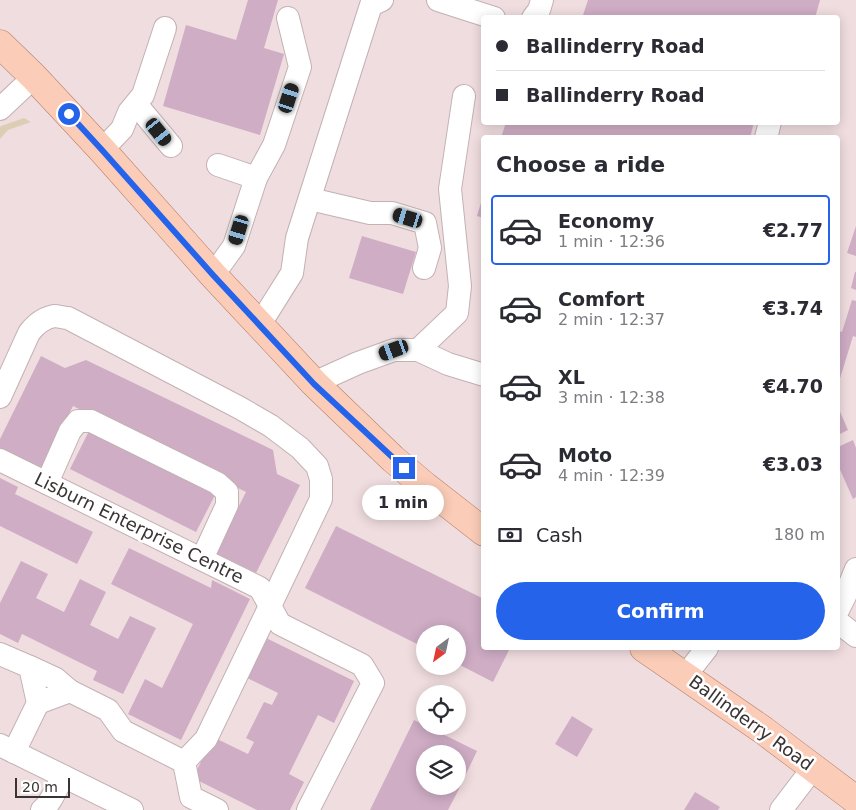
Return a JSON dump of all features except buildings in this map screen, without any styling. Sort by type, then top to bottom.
[{"type":"main road","points":[[0,44],[34,77],[102,150],[213,275],[314,384],[386,452],[425,486],[481,530]]},
{"type":"main road","name":"Ballinderry Road","points":[[647,650],[763,730],[856,800]]},
{"type":"street","points":[[260,324],[292,273],[297,238],[371,5],[382,0]]},
{"type":"street","points":[[438,0],[485,15]]},
{"type":"street","points":[[535,15],[542,0]]},
{"type":"street","points":[[213,275],[234,246],[256,178],[274,145],[300,67],[288,18]]},
{"type":"street","points":[[102,150],[122,129],[129,112],[144,95],[164,28]]},
{"type":"street","points":[[0,108],[34,77]]},
{"type":"street","points":[[418,350],[457,312],[460,286],[450,189],[464,96]]},
{"type":"street","points":[[136,104],[171,146]]},
{"type":"street","points":[[218,165],[256,178]]},
{"type":"street","points":[[310,199],[370,213],[392,213],[425,223],[430,248],[424,268]]},
{"type":"street","points":[[0,397],[29,332],[49,318],[55,316],[68,318],[271,426],[300,448],[317,466],[321,479],[320,499],[206,739],[184,762]]},
{"type":"street","points":[[314,384],[358,363],[394,350],[418,350],[448,364],[481,374]]},
{"type":"street","points":[[47,483],[70,431],[78,421],[91,421],[108,429],[217,483],[227,492],[228,505],[202,559]]},
{"type":"street","name":"Lisburn Enterprise Centre","points":[[0,460],[260,588],[280,624],[362,665],[373,683],[308,810]]},
{"type":"street","points":[[840,606],[856,569]]},
{"type":"street","points":[[840,624],[856,636]]},
{"type":"street","points":[[685,676],[705,650]]},
{"type":"street","points":[[0,654],[56,679],[70,691],[108,710],[123,731],[184,762]]},
{"type":"street","points":[[30,667],[38,703]]},
{"type":"street","points":[[70,691],[38,703],[7,748],[127,809]]},
{"type":"street","points":[[184,762],[192,797],[217,810]]},
{"type":"street","points":[[781,810],[813,768]]},
{"type":"street","points":[[42,810],[52,798],[63,776]]},
{"type":"shaded area","points":[[24,118],[31,122],[8,130],[0,139],[1,126]]},
{"type":"route","points":[[69,114],[213,275],[314,384],[404,468]]}]
